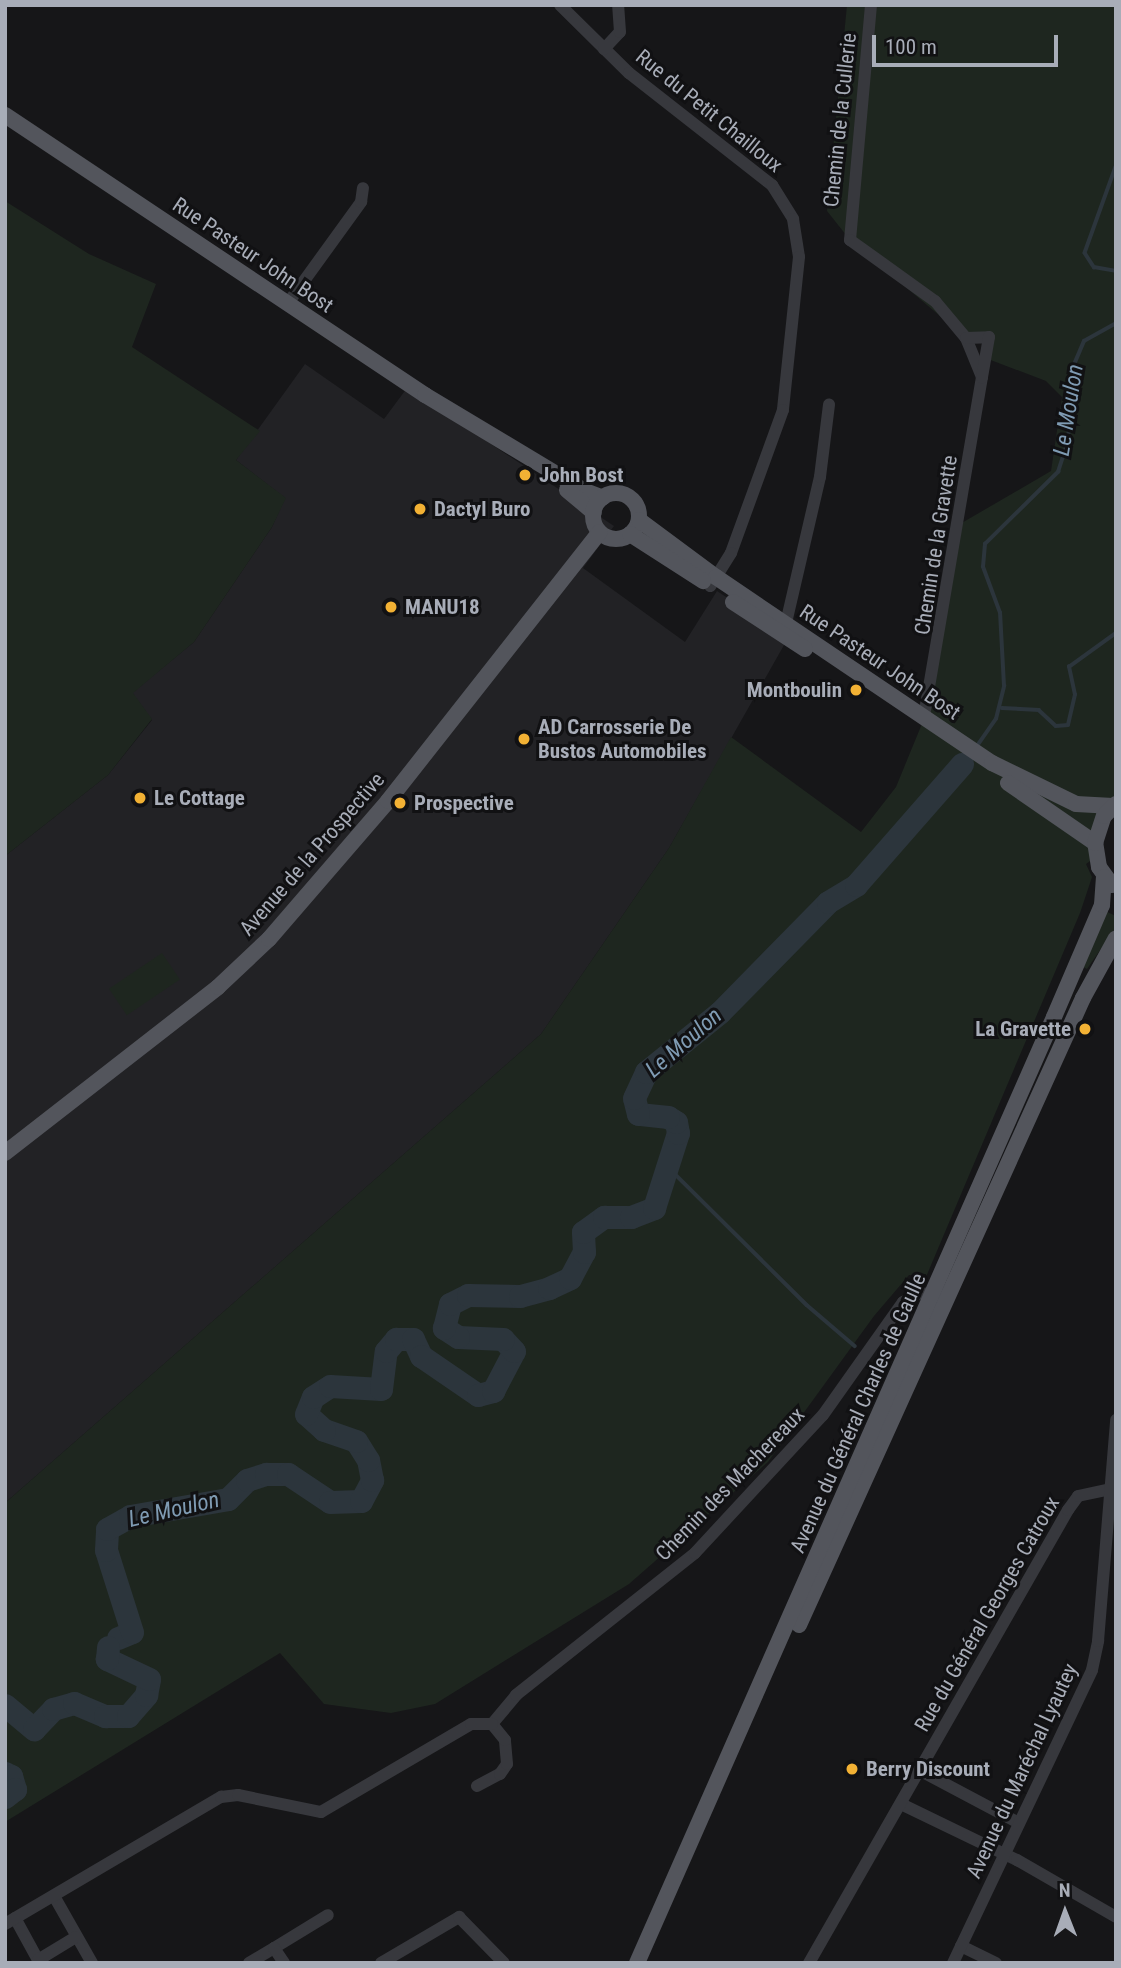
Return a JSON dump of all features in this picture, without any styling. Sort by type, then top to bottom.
[{"type":"main road","name":"Rue Pasteur John Bost","points":[[5,115],[479,429],[581,499],[594,513]]},
{"type":"main road","name":"Rue Pasteur John Bost","points":[[479,429],[603,498]]},
{"type":"main road","points":[[618,494],[631,499],[634,527],[612,539],[600,532],[594,513],[603,498],[618,494]]},
{"type":"main road","name":"Rue Pasteur John Bost","points":[[634,527],[991,767],[1095,843]]},
{"type":"main road","name":"Avenue de la Prospective","points":[[5,1153],[218,987],[269,939],[388,801],[600,532]]},
{"type":"main road","name":"Rue Pasteur John Bost","points":[[713,582],[786,623],[924,718],[956,744]]},
{"type":"main road","name":"Rue Pasteur John Bost","points":[[991,767],[1076,804],[1114,805]]},
{"type":"main road","points":[[1095,843],[1104,816],[1114,805]]},
{"type":"main road","name":"Avenue du Général Charles de Gaulle","points":[[649,1963],[940,1296],[1097,917],[1110,883],[1095,843]]},
{"type":"main road","name":"Avenue du Général Charles de Gaulle","points":[[637,1963],[940,1296],[1083,998],[1116,938]]},
{"type":"street","name":"Rue du Petit Chailloux","points":[[560,5],[604,49],[772,185],[786,202],[797,235],[783,410],[754,495],[713,582]]},
{"type":"street","points":[[604,49],[620,32],[618,5]]},
{"type":"street","name":"Chemin de la Cullerie","points":[[850,240],[871,5]]},
{"type":"street","points":[[288,303],[361,202],[363,188]]},
{"type":"street","name":"Chemin de la Gravette","points":[[850,240],[935,301],[966,338],[982,377]]},
{"type":"street","name":"Chemin de la Gravette","points":[[924,718],[989,337],[966,338]]},
{"type":"street","points":[[786,623],[820,477],[829,405]]},
{"type":"street","name":"Chemin des Machereaux","points":[[492,1724],[516,1695],[695,1553],[823,1415],[903,1302],[912,1295],[940,1296]]},
{"type":"street","name":"Avenue du Maréchal Lyautey","points":[[953,1963],[1091,1670],[1098,1640],[1116,1420]]},
{"type":"street","name":"Rue du Général Georges Catroux","points":[[809,1963],[1068,1510],[1078,1496],[1110,1489]]},
{"type":"street","points":[[76,1937],[38,1960],[10,1921],[221,1797],[238,1795],[321,1812],[471,1724],[492,1724],[505,1740],[506,1764],[500,1774],[477,1786]]},
{"type":"street","points":[[919,1770],[1019,1823]]},
{"type":"street","points":[[901,1804],[1005,1855],[1116,1917]]},
{"type":"street","points":[[54,1896],[92,1963]]},
{"type":"street","points":[[249,1963],[328,1915]]},
{"type":"street","points":[[380,1963],[458,1917],[504,1963]]},
{"type":"street","points":[[961,1946],[996,1963]]},
{"type":"street","points":[[274,1948],[284,1963]]},
{"type":"shaded area","points":[[847,5],[1116,5],[1116,803],[1096,857],[1086,864],[1092,877],[1080,913],[926,1277],[909,1275],[874,1316],[768,1462],[629,1584],[435,1704],[391,1713],[324,1704],[280,1653],[5,1822],[5,1503],[541,1034],[669,848],[731,737],[861,832],[896,787],[928,709],[960,524],[1051,471],[1062,397],[1046,381],[988,359],[991,346],[966,338],[850,240],[827,211]]},
{"type":"shaded area","points":[[5,201],[89,254],[156,284],[132,347],[260,431],[236,460],[286,498],[272,527],[194,642],[133,693],[152,719],[108,775],[5,856]]},
{"type":"shaded area","points":[[305,364],[384,419],[407,388],[614,526],[583,568],[685,642],[717,591],[788,638],[669,848],[541,1034],[5,1503],[5,856],[108,775],[152,720],[132,693],[194,642],[272,527],[285,498],[236,460]]},
{"type":"shaded area","points":[[1105,911],[1116,916],[1116,927],[1087,969],[1083,967]]},
{"type":"shaded area","points":[[162,953],[180,980],[127,1015],[109,989]]},
{"type":"waterway","name":"Le Moulon","points":[[1116,167],[1085,253],[1094,267],[1116,271]]},
{"type":"waterway","name":"Le Moulon","points":[[977,746],[996,719],[1004,686],[1000,613],[983,567],[985,544],[1058,472],[1068,441],[1073,367],[1084,341],[1116,323]]},
{"type":"waterway","points":[[1002,708],[1039,710],[1056,726],[1068,725],[1075,695],[1069,667],[1116,633]]},
{"type":"waterway","name":"Le Moulon","points":[[962,764],[970,754]]},
{"type":"waterway","name":"Le Moulon","points":[[118,1638],[132,1632],[106,1550],[107,1529],[130,1516],[228,1499],[247,1480],[266,1474],[288,1474],[330,1502],[361,1501],[372,1480],[368,1460],[356,1441],[324,1430],[306,1414],[313,1397],[330,1386],[381,1389],[386,1351],[396,1339],[413,1339],[421,1356],[478,1395],[493,1391],[514,1351],[503,1339],[458,1337],[444,1328],[450,1304],[468,1295],[520,1296],[549,1288],[570,1278],[584,1252],[583,1232],[604,1217],[631,1217],[654,1208],[678,1133],[676,1122],[668,1117],[638,1114],[634,1098],[646,1072],[720,1012],[828,902],[856,885],[962,764]]},
{"type":"waterway","points":[[669,1168],[807,1305],[855,1346]]},
{"type":"waterway","name":"Le Moulon","points":[[5,1705],[34,1729],[53,1709],[74,1703],[105,1716],[128,1716],[146,1695],[149,1679],[107,1659],[108,1647]]},
{"type":"waterway","name":"Le Moulon","points":[[5,1773],[11,1776],[15,1789],[5,1797]]},
{"type":"place","name":"John Bost","points":[[525,475]]},
{"type":"place","name":"Dactyl Buro","points":[[420,509]]},
{"type":"place","name":"MANU18","points":[[391,607]]},
{"type":"place","name":"Montboulin","points":[[856,690]]},
{"type":"place","name":"AD Carrosserie De Bustos Automobiles","points":[[524,739]]},
{"type":"place","name":"Le Cottage","points":[[140,798]]},
{"type":"place","name":"Prospective","points":[[400,803]]},
{"type":"place","name":"La Gravette","points":[[1085,1029]]},
{"type":"place","name":"Berry Discount","points":[[852,1769]]}]
